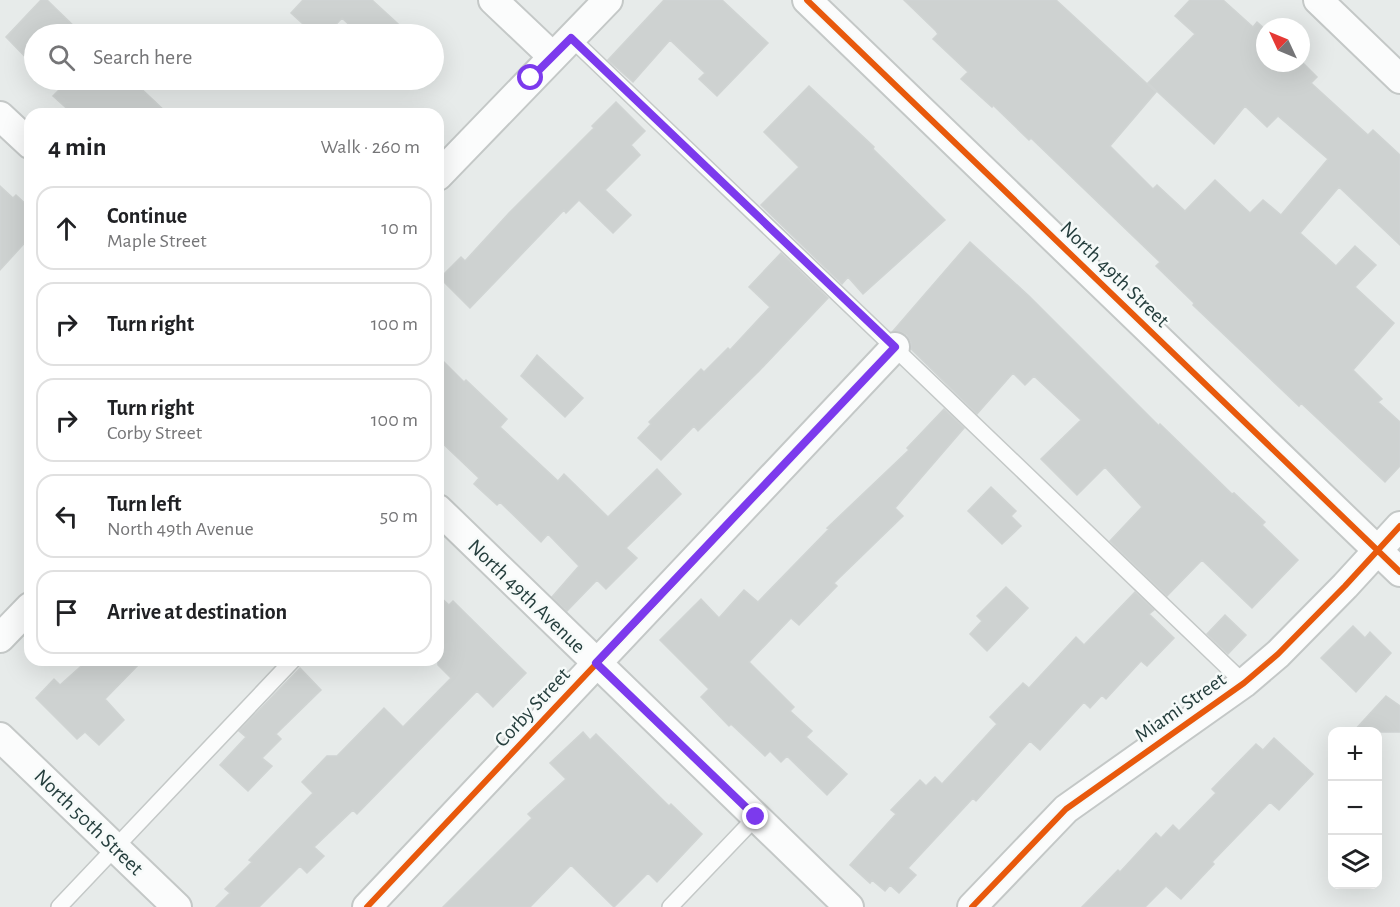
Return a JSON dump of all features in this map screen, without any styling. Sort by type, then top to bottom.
[{"type":"street","points":[[493,0],[562,47]]},
{"type":"street","points":[[444,170],[608,0]]},
{"type":"street","name":"North 49th Street","points":[[807,0],[1400,572]]},
{"type":"street","points":[[1318,0],[1400,79]]},
{"type":"street","points":[[0,116],[24,138]]},
{"type":"street","name":"Corby Street","points":[[367,907],[895,347]]},
{"type":"street","name":"North 49th Avenue","points":[[444,515],[849,907]]},
{"type":"street","name":"Miami Street","points":[[972,907],[1066,809],[1244,683],[1278,654],[1400,526]]},
{"type":"street","points":[[0,638],[24,613]]},
{"type":"street","name":"North 50th Street","points":[[0,737],[177,907]]},
{"type":"lane","points":[[562,47],[895,347],[1244,683]]},
{"type":"lane","points":[[59,907],[287,666]]},
{"type":"lane","points":[[670,907],[756,817]]},
{"type":"building","points":[[41,0],[47,0],[72,24],[24,24],[24,56],[6,37]]},
{"type":"building","points":[[303,0],[372,0],[398,24],[348,24],[342,18],[336,24],[303,24],[291,13]]},
{"type":"building","points":[[664,0],[722,0],[768,43],[717,96],[699,79],[705,73],[670,40],[633,82],[608,60]]},
{"type":"building","points":[[904,0],[1056,0],[1156,92],[1110,146],[1153,189],[1157,185],[1185,211],[1215,180],[1250,213],[1263,200],[1281,215],[1328,159],[1278,116],[1267,127],[1245,106],[1214,144],[1148,83],[1195,34],[1175,16],[1190,0],[1223,0],[1253,27],[1256,23],[1256,72],[1310,72],[1310,70],[1317,77],[1311,83],[1368,135],[1373,130],[1400,155],[1400,245],[1339,187],[1300,233],[1336,266],[1355,246],[1376,265],[1355,287],[1394,323],[1353,370],[1382,399],[1378,402],[1400,422],[1400,466],[1385,482],[1301,403],[1299,406],[1193,305],[1194,303],[1156,266],[1160,262],[1031,138],[1029,140],[993,105],[992,107],[961,79],[968,72],[933,39],[938,34]]},
{"type":"building","points":[[809,86],[874,147],[873,149],[945,220],[863,294],[848,277],[842,284],[761,205],[799,167],[764,132]]},
{"type":"building","points":[[59,90],[143,90],[162,108],[66,108],[53,96]]},
{"type":"building","points":[[616,102],[645,131],[631,145],[640,155],[605,190],[631,215],[613,233],[579,200],[566,213],[564,210],[470,308],[444,282],[444,274],[461,257],[465,261],[509,213],[594,128],[592,126]]},
{"type":"building","points":[[0,186],[13,198],[16,195],[24,202],[24,244],[0,270]]},
{"type":"building","points":[[970,242],[1029,296],[1159,426],[1160,424],[1232,494],[1234,493],[1265,522],[1262,525],[1298,560],[1252,608],[1202,560],[1167,596],[1110,541],[1142,507],[1105,467],[1077,495],[1041,459],[1081,420],[1034,376],[1025,385],[1013,373],[977,414],[911,349],[911,342],[907,335],[893,331]]},
{"type":"building","points":[[781,253],[828,298],[698,431],[694,426],[661,460],[638,438],[651,424],[649,422],[701,369],[704,372],[728,348],[730,350],[770,307],[749,287]]},
{"type":"building","points":[[537,355],[583,398],[565,417],[521,376]]},
{"type":"building","points":[[444,362],[507,419],[500,427],[558,481],[564,474],[608,517],[657,469],[681,494],[626,548],[637,558],[606,589],[597,580],[567,611],[552,597],[579,566],[548,534],[541,542],[500,502],[497,505],[474,484],[479,478],[444,445]]},
{"type":"building","points":[[944,409],[964,428],[895,508],[903,516],[834,583],[837,586],[799,625],[791,618],[749,662],[794,707],[790,711],[812,731],[806,737],[847,774],[827,795],[787,756],[781,762],[770,751],[765,756],[731,724],[729,726],[701,697],[709,689],[660,640],[701,599],[719,618],[744,590],[758,602],[829,529],[827,528],[909,450],[907,448]]},
{"type":"building","points":[[991,487],[1016,511],[1011,516],[1021,526],[1002,544],[968,511]]},
{"type":"building","points":[[1006,587],[1028,608],[987,651],[970,634],[982,621],[977,616]]},
{"type":"building","points":[[1135,592],[1154,610],[1149,614],[1174,638],[1147,666],[1141,661],[1106,699],[1102,695],[1090,708],[1084,702],[1040,750],[1030,741],[976,801],[973,798],[908,868],[916,875],[899,893],[890,885],[885,891],[872,880],[870,883],[850,865],[896,814],[891,810],[920,780],[926,786],[935,777],[942,784],[997,724],[990,717],[1023,683],[1029,688],[1076,637],[1084,645]]},
{"type":"building","points":[[444,600],[449,605],[453,601],[526,673],[493,707],[477,691],[357,814],[353,810],[314,847],[324,856],[307,873],[300,866],[259,907],[216,907],[230,893],[225,889],[252,862],[249,860],[313,793],[302,782],[327,756],[337,756],[384,708],[403,727],[451,678],[439,666],[444,666]]},
{"type":"building","points":[[1225,615],[1246,635],[1228,654],[1207,634]]},
{"type":"building","points":[[1353,626],[1365,638],[1370,632],[1391,653],[1356,692],[1321,658]]},
{"type":"building","points":[[81,666],[137,666],[105,699],[124,720],[99,745],[85,732],[77,739],[36,698],[54,679],[60,685]]},
{"type":"building","points":[[300,668],[321,690],[276,734],[281,739],[262,758],[272,766],[248,791],[220,765],[246,737],[239,731]]},
{"type":"building","points":[[1386,696],[1400,706],[1400,732],[1382,732],[1382,727],[1358,727]]},
{"type":"building","points":[[583,732],[590,740],[596,734],[669,806],[671,804],[702,834],[657,882],[648,873],[614,907],[571,865],[530,907],[443,907],[532,818],[528,814],[566,779],[550,763]]},
{"type":"building","points":[[1274,738],[1313,774],[1279,810],[1270,802],[1212,862],[1214,864],[1181,899],[1166,886],[1145,907],[1082,907],[1118,870],[1120,872],[1156,833],[1161,838],[1173,825],[1179,831],[1216,793],[1212,789],[1256,744],[1263,750]]},
{"type":"cycle path","points":[[807,0],[1400,572]]},
{"type":"cycle path","points":[[367,907],[895,347]]},
{"type":"cycle path","points":[[972,907],[1066,809],[1244,683],[1278,654],[1400,526]]},
{"type":"route","points":[[531,78],[571,38],[895,347],[596,663],[756,817]]}]
